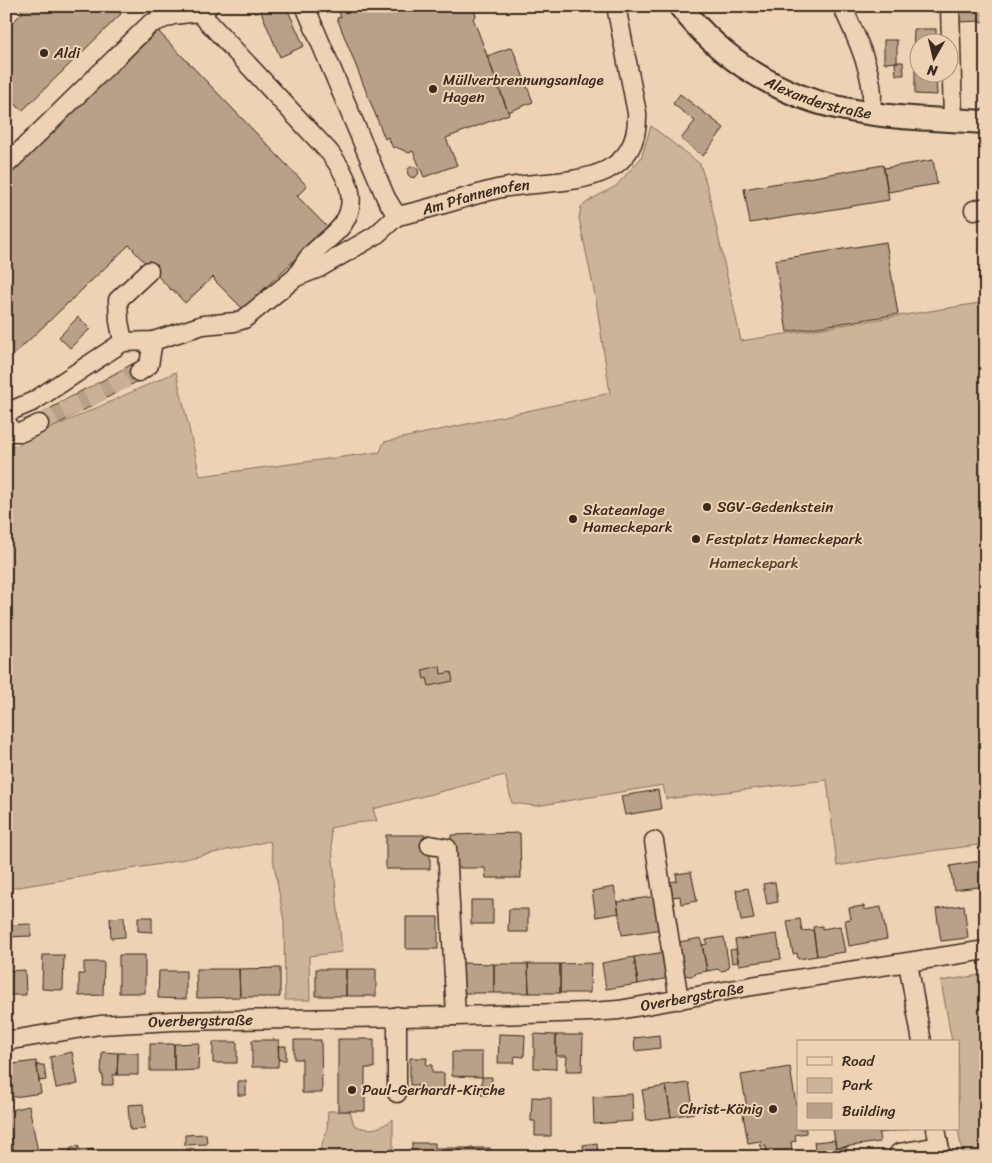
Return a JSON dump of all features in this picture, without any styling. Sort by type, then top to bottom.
[{"type":"main road","name":"Alexanderstraße","points":[[680,6],[711,42],[736,62],[762,79],[791,93],[826,105],[871,113],[986,122]]},
{"type":"street","points":[[6,413],[34,401],[123,342],[153,341],[203,324],[236,322],[244,319],[296,277],[319,268],[364,242],[398,216],[386,198],[305,6]]},
{"type":"street","name":"Am Pfannenofen","points":[[398,216],[420,212],[497,189],[519,185],[570,181],[592,176],[611,168],[621,160],[633,141],[637,113],[616,6]]},
{"type":"street","points":[[842,6],[855,34],[868,72],[872,93],[871,113]]},
{"type":"street","points":[[950,6],[953,120]]},
{"type":"street","points":[[6,165],[150,24],[173,15],[204,9],[330,153],[348,181],[351,192],[351,204],[348,214],[342,225],[309,257],[296,277]]},
{"type":"street","points":[[123,342],[118,300],[148,271]]},
{"type":"street","points":[[139,372],[149,365],[153,341]]},
{"type":"street","points":[[6,421],[12,432],[22,432],[39,424]]},
{"type":"street","points":[[654,841],[679,1000]]},
{"type":"street","points":[[430,845],[447,848],[456,1016]]},
{"type":"street","name":"Overbergstraße","points":[[6,1041],[100,1025],[173,1021],[456,1016],[620,1010],[752,986],[986,950]]},
{"type":"street","points":[[908,963],[922,1040]]},
{"type":"street","points":[[397,1016],[397,1093]]},
{"type":"street","points":[[899,1153],[938,1144]]},
{"type":"green space","name":"Hameckepark","points":[[651,126],[700,164],[708,189],[741,341],[986,302],[986,844],[900,855],[837,866],[827,780],[666,799],[663,785],[536,806],[512,803],[505,775],[373,809],[377,821],[330,828],[342,952],[309,956],[310,1000],[285,1000],[284,921],[270,841],[161,864],[6,889],[6,447],[19,445],[41,430],[43,432],[176,372],[200,476],[380,452],[384,442],[610,393],[596,300],[579,218],[581,207],[616,186],[641,158]]},
{"type":"green space","points":[[986,974],[986,1157],[963,1157],[958,1130],[960,1130],[960,1040],[952,1040],[941,981]]},
{"type":"green space","points":[[328,1111],[350,1111],[354,1125],[370,1129],[384,1125],[393,1119],[393,1157],[321,1157],[319,1153],[327,1130]]},
{"type":"shaded area","points":[[192,1148],[198,1151],[199,1157],[184,1157],[186,1149]]},
{"type":"building","name":"Aldi","points":[[18,6],[113,6],[121,14],[22,111],[6,94],[6,90],[13,83],[6,77],[6,29],[23,12]]},
{"type":"building","points":[[286,6],[304,46],[280,57],[259,7]]},
{"type":"building","name":"Müllverbrennungsanlage Hagen","points":[[347,6],[473,6],[476,16],[473,18],[509,114],[446,138],[457,165],[424,177],[413,151],[409,153],[396,147],[393,148],[388,137],[385,139],[337,18],[341,17],[338,10]]},
{"type":"building","points":[[957,6],[986,6],[986,22],[957,22]]},
{"type":"building","points":[[914,29],[936,29],[936,32],[914,32]]},
{"type":"building","points":[[158,31],[307,186],[297,196],[328,228],[243,309],[213,277],[185,303],[129,245],[6,362],[6,176]]},
{"type":"building","points":[[884,40],[897,40],[897,62],[884,63]]},
{"type":"building","points":[[512,47],[533,102],[508,112],[487,56]]},
{"type":"building","points":[[895,62],[903,62],[904,75],[896,75]]},
{"type":"building","points":[[915,82],[936,82],[937,95],[915,94]]},
{"type":"building","points":[[680,94],[724,128],[703,156],[681,139],[695,121],[673,104]]},
{"type":"building","points":[[933,160],[937,184],[888,192],[884,168]]},
{"type":"building","points":[[883,165],[889,200],[750,223],[744,189]]},
{"type":"building","points":[[413,166],[419,172],[413,178],[407,172]]},
{"type":"building","points":[[886,242],[898,314],[787,332],[775,260]]},
{"type":"building","points":[[78,317],[90,329],[70,348],[59,337]]},
{"type":"building","points":[[134,363],[142,379],[43,432],[35,417]]},
{"type":"building","points":[[440,666],[441,674],[451,672],[453,681],[429,686],[427,678],[424,679],[422,670]]},
{"type":"building","points":[[658,790],[661,809],[625,815],[621,796]]},
{"type":"building","points":[[520,833],[521,878],[486,878],[485,868],[452,868],[451,835]]},
{"type":"building","points":[[386,835],[430,835],[430,869],[386,869]]},
{"type":"building","points":[[986,860],[986,886],[954,890],[950,866]]},
{"type":"building","points":[[691,872],[697,901],[681,904],[680,896],[672,897],[669,882],[677,881],[676,874]]},
{"type":"building","points":[[775,882],[778,902],[767,904],[763,884]]},
{"type":"building","points":[[614,887],[619,913],[596,917],[592,891]]},
{"type":"building","points":[[748,888],[754,919],[741,921],[736,890]]},
{"type":"building","points":[[657,896],[663,929],[622,935],[617,902]]},
{"type":"building","points":[[471,900],[493,900],[493,924],[471,924]]},
{"type":"building","points":[[964,905],[968,938],[941,941],[936,909]]},
{"type":"building","points":[[864,906],[864,910],[881,907],[887,939],[849,946],[845,920],[851,919],[849,908]]},
{"type":"building","points":[[509,909],[528,909],[528,932],[508,932]]},
{"type":"building","points":[[124,917],[125,937],[111,938],[110,918]]},
{"type":"building","points":[[138,917],[152,917],[152,932],[138,931]]},
{"type":"building","points":[[406,917],[438,917],[438,949],[406,949]]},
{"type":"building","points":[[800,919],[802,931],[813,930],[817,956],[798,959],[797,953],[793,954],[787,921]]},
{"type":"building","points":[[31,924],[31,936],[6,937],[6,925]]},
{"type":"building","points":[[822,926],[822,929],[840,926],[845,952],[817,956],[813,927]]},
{"type":"building","points":[[777,934],[781,959],[739,965],[735,940]]},
{"type":"building","points":[[724,937],[729,967],[726,970],[707,971],[702,945],[707,944],[706,940]]},
{"type":"building","points":[[701,938],[707,971],[690,976],[684,975],[679,942]]},
{"type":"building","points":[[6,948],[11,957],[10,971],[6,971]]},
{"type":"building","points":[[736,949],[738,962],[732,963],[730,950]]},
{"type":"building","points":[[665,952],[669,978],[638,984],[634,957]]},
{"type":"building","points":[[43,955],[64,955],[63,990],[42,989]]},
{"type":"building","points":[[119,955],[145,955],[145,993],[119,993]]},
{"type":"building","points":[[634,957],[638,984],[606,989],[602,963]]},
{"type":"building","points":[[84,962],[104,962],[103,995],[79,996],[79,974],[84,974]]},
{"type":"building","points":[[463,963],[494,964],[494,993],[462,993]]},
{"type":"building","points":[[591,963],[590,993],[560,993],[560,964]]},
{"type":"building","points":[[494,964],[528,964],[529,993],[494,993]]},
{"type":"building","points":[[528,964],[560,964],[560,993],[529,993]]},
{"type":"building","points":[[280,968],[280,997],[240,997],[239,969]]},
{"type":"building","points":[[196,969],[239,969],[240,997],[197,998]]},
{"type":"building","points":[[316,969],[346,969],[346,996],[316,996]]},
{"type":"building","points":[[346,969],[376,969],[376,996],[346,996]]},
{"type":"building","points":[[25,970],[26,995],[6,995],[6,971]]},
{"type":"building","points":[[159,971],[186,971],[186,999],[158,998]]},
{"type":"building","points":[[499,1034],[525,1035],[524,1057],[515,1056],[514,1063],[498,1063]]},
{"type":"building","points":[[534,1034],[556,1035],[556,1069],[534,1068]]},
{"type":"building","points":[[556,1035],[583,1035],[582,1071],[566,1071],[567,1056],[556,1056]]},
{"type":"building","points":[[659,1035],[660,1048],[635,1051],[634,1038]]},
{"type":"building","name":"Paul-Gerhardt-Kirche","points":[[338,1039],[374,1039],[374,1068],[365,1068],[365,1111],[338,1111]]},
{"type":"building","points":[[252,1040],[279,1040],[278,1067],[252,1067]]},
{"type":"building","points":[[294,1040],[321,1040],[322,1093],[302,1093],[302,1059],[294,1059]]},
{"type":"building","points":[[213,1042],[237,1042],[237,1063],[213,1063]]},
{"type":"building","points":[[199,1043],[198,1070],[174,1071],[174,1044]]},
{"type":"building","points":[[150,1044],[174,1044],[174,1071],[150,1071]]},
{"type":"building","points":[[278,1046],[286,1046],[286,1060],[279,1060]]},
{"type":"building","points":[[72,1052],[78,1084],[56,1088],[50,1057]]},
{"type":"building","points":[[102,1052],[118,1053],[117,1075],[113,1075],[113,1085],[102,1085]]},
{"type":"building","points":[[452,1052],[482,1052],[482,1077],[452,1076]]},
{"type":"building","points":[[118,1053],[138,1053],[138,1075],[117,1075]]},
{"type":"building","points":[[410,1058],[427,1058],[426,1065],[432,1065],[432,1073],[444,1073],[444,1096],[416,1095],[417,1085],[410,1085]]},
{"type":"building","points":[[36,1061],[41,1093],[8,1098],[6,1065]]},
{"type":"building","points":[[37,1065],[44,1065],[46,1080],[39,1081]]},
{"type":"building","name":"Christ-König","points":[[790,1067],[797,1105],[797,1130],[806,1130],[806,1133],[795,1135],[796,1141],[791,1142],[793,1157],[767,1157],[766,1146],[761,1147],[760,1141],[748,1143],[743,1114],[748,1113],[741,1075]]},
{"type":"building","points":[[482,1077],[492,1077],[491,1095],[481,1095]]},
{"type":"building","points":[[238,1081],[246,1081],[246,1095],[238,1095]]},
{"type":"building","points":[[689,1083],[694,1113],[671,1117],[666,1086]]},
{"type":"building","points":[[666,1086],[671,1117],[647,1120],[642,1090]]},
{"type":"building","points":[[632,1094],[633,1121],[594,1124],[593,1097]]},
{"type":"building","points":[[532,1097],[551,1098],[551,1136],[535,1136],[535,1121],[531,1121]]},
{"type":"building","points":[[143,1104],[145,1129],[130,1130],[128,1105]]},
{"type":"building","points":[[29,1106],[39,1157],[15,1157],[6,1111]]},
{"type":"building","points":[[833,1130],[878,1130],[880,1142],[836,1148]]},
{"type":"building","points":[[879,1130],[901,1130],[880,1133]]},
{"type":"building","points":[[206,1134],[207,1144],[185,1145],[185,1135]]},
{"type":"building","points":[[835,1140],[836,1148],[846,1147],[847,1157],[816,1157],[814,1142]]},
{"type":"building","points":[[412,1143],[435,1143],[435,1148],[490,1148],[490,1157],[412,1157]]},
{"type":"building","points":[[597,1143],[598,1157],[584,1157],[583,1145]]},
{"type":"building","points":[[78,1145],[80,1151],[93,1149],[94,1157],[63,1157],[63,1153],[70,1152],[70,1149]]},
{"type":"tunnel","points":[[39,424],[139,372]]},
{"type":"place","name":"Aldi","points":[[44,53]]},
{"type":"place","name":"Müllverbrennungsanlage Hagen","points":[[433,89]]},
{"type":"place","name":"SGV-Gedenkstein","points":[[707,507]]},
{"type":"place","name":"Skateanlage Hameckepark","points":[[573,519]]},
{"type":"place","name":"Festplatz Hameckepark","points":[[696,539]]},
{"type":"place","name":"Paul-Gerhardt-Kirche","points":[[352,1090]]},
{"type":"place","name":"Christ-König","points":[[773,1109]]}]
